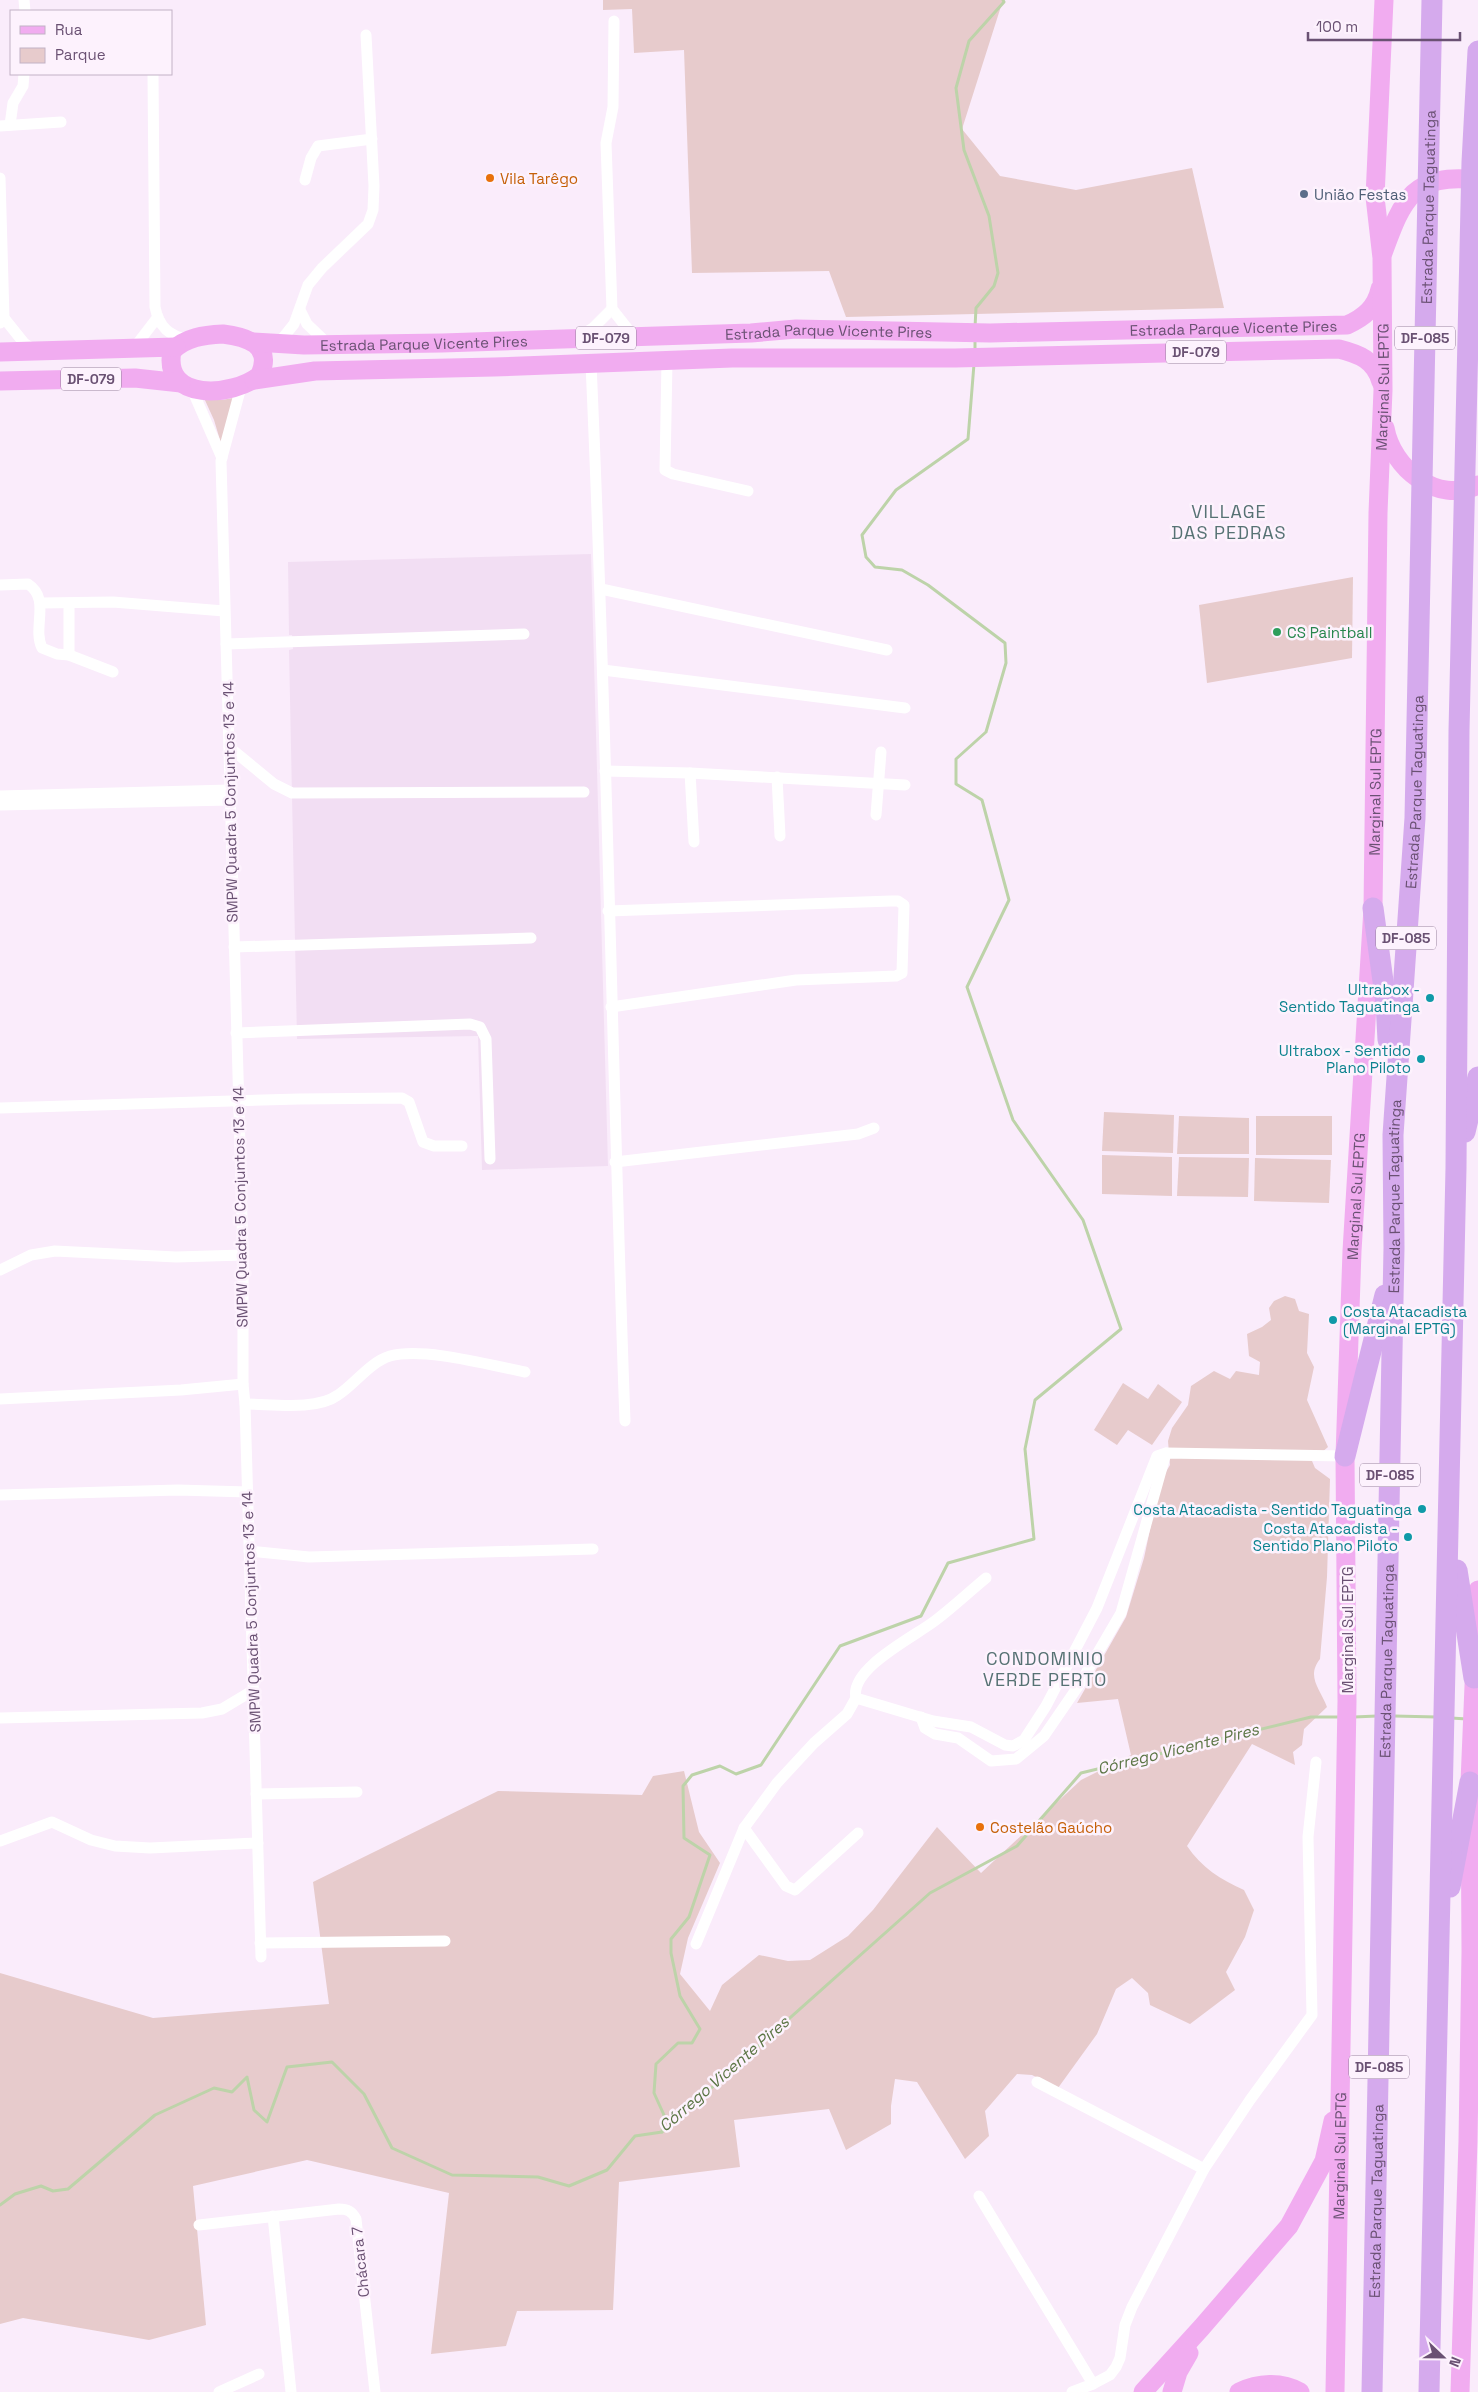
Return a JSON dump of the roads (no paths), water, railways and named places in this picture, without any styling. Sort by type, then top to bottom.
[{"type":"highway","name":"Estrada Parque Taguatinga","points":[[1372,2392],[1394,1248],[1393,1135],[1415,818],[1432,0]]},
{"type":"highway","name":"DF-085","points":[[1429,2392],[1437,1951],[1444,1741],[1456,1168],[1459,731],[1466,512],[1465,466],[1472,203],[1475,171],[1478,51]]},
{"type":"highway","points":[[1373,908],[1386,1003],[1393,1135]]},
{"type":"highway","points":[[1456,1168],[1478,1077]]},
{"type":"highway","points":[[1346,1456],[1394,1248]]},
{"type":"highway","points":[[1448,1483],[1459,1583],[1474,1678]]},
{"type":"highway","points":[[1437,1951],[1470,1782]]},
{"type":"main road","name":"Marginal Sul EPTG","points":[[1335,2392],[1342,2086],[1347,1701],[1346,1456],[1352,1251],[1373,908],[1378,513],[1383,390],[1382,258],[1375,198],[1384,0]]},
{"type":"main road","points":[[1382,258],[1395,220],[1415,192],[1424,185],[1475,171]]},
{"type":"main road","name":"Estrada Parque Vicente Pires","points":[[253,342],[328,344],[576,339],[764,332],[796,329],[990,333],[1347,325],[1367,314],[1378,297],[1382,283]]},
{"type":"main road","points":[[760,359],[769,353],[764,332]]},
{"type":"main road","name":"DF-079","points":[[0,352],[123,350],[182,343],[204,335],[223,334],[249,339],[253,342]]},
{"type":"main road","points":[[248,383],[260,375],[264,360],[262,352],[253,342]]},
{"type":"main road","points":[[182,343],[172,351],[170,368],[172,374],[186,385]]},
{"type":"main road","name":"Estrada Parque Vicente Pires","points":[[248,383],[315,370],[760,359],[954,358],[1339,349],[1364,357],[1372,363],[1378,373],[1383,390]]},
{"type":"main road","name":"DF-079","points":[[0,381],[135,378],[219,391],[248,383]]},
{"type":"main road","points":[[1382,410],[1387,439],[1396,458],[1409,472],[1425,483],[1441,489],[1460,490],[1478,485]]},
{"type":"main road","points":[[1460,2392],[1468,2141],[1471,1952],[1470,1782],[1478,1590]]},
{"type":"main road","points":[[1143,2392],[1289,2226],[1324,2161],[1342,2086]]},
{"type":"main road","points":[[1468,2141],[1478,2188]]},
{"type":"main road","points":[[1172,2392],[1178,2372],[1202,2327]]},
{"type":"main road","points":[[1239,2392],[1251,2386],[1267,2384],[1300,2392]]},
{"type":"street","points":[[614,21],[613,107],[606,143],[612,309],[634,337]]},
{"type":"street","points":[[278,344],[290,330],[300,310],[308,285],[322,268],[356,237],[371,216],[374,203],[366,35]]},
{"type":"street","points":[[24,75],[23,86],[13,103],[5,126],[61,122]]},
{"type":"street","points":[[153,75],[156,307],[162,326],[182,343]]},
{"type":"street","points":[[305,180],[311,158],[318,146],[372,139]]},
{"type":"street","points":[[0,178],[2,320],[24,343],[36,351]]},
{"type":"street","points":[[576,339],[586,334],[612,309]]},
{"type":"street","points":[[300,310],[307,324],[328,344]]},
{"type":"street","points":[[123,350],[137,344],[158,318]]},
{"type":"street","points":[[667,361],[663,462],[665,470],[673,474],[748,491]]},
{"type":"street","points":[[591,364],[601,589],[615,1162],[625,1421]]},
{"type":"street","name":"SMPW Quadra 5 Conjuntos 13 e 14","points":[[248,383],[222,458],[224,611],[242,1255],[243,1384],[250,1551],[252,1691],[261,1956]]},
{"type":"street","name":"SMPW Quadra 5 Conjuntos 13 e 14","points":[[186,385],[222,458]]},
{"type":"street","points":[[0,585],[28,584],[37,592],[41,603],[38,634],[42,648],[57,654],[69,655],[113,672]]},
{"type":"street","points":[[601,589],[887,650]]},
{"type":"street","points":[[41,603],[113,602],[224,611]]},
{"type":"street","points":[[69,603],[69,655]]},
{"type":"street","points":[[226,644],[524,634]]},
{"type":"street","points":[[603,670],[905,708]]},
{"type":"street","points":[[229,747],[274,784],[292,793],[584,792]]},
{"type":"street","points":[[876,815],[881,752]]},
{"type":"street","points":[[605,771],[690,772],[905,785]]},
{"type":"street","points":[[690,772],[694,842]]},
{"type":"street","points":[[777,777],[780,836]]},
{"type":"street","points":[[0,805],[230,795]]},
{"type":"street","points":[[0,796],[153,797]]},
{"type":"street","points":[[608,911],[891,901],[898,901],[904,906],[904,964],[902,973],[896,976],[796,980],[611,1007]]},
{"type":"street","points":[[234,947],[531,938]]},
{"type":"street","points":[[236,1033],[470,1024],[480,1027],[486,1039],[490,1160]]},
{"type":"street","points":[[0,1108],[402,1098],[409,1102],[423,1142],[434,1146],[462,1146]]},
{"type":"street","points":[[615,1162],[858,1134],[874,1128]]},
{"type":"street","points":[[0,1270],[31,1255],[55,1252],[176,1257],[242,1255]]},
{"type":"street","points":[[245,1404],[314,1404],[330,1401],[378,1362],[398,1355],[443,1357],[525,1372]]},
{"type":"street","points":[[0,1399],[172,1390],[243,1384]]},
{"type":"street","points":[[856,1698],[920,1717],[971,1727],[1005,1745],[1013,1746],[1024,1740],[1046,1706],[1097,1608],[1157,1456],[1166,1453],[1346,1456]]},
{"type":"street","points":[[920,1717],[925,1728],[935,1734],[958,1738],[991,1761],[1016,1759],[1044,1736],[1079,1685],[1121,1613],[1166,1453]]},
{"type":"street","points":[[0,1495],[178,1490],[248,1492]]},
{"type":"street","points":[[250,1551],[309,1557],[594,1549]]},
{"type":"street","points":[[696,1944],[744,1828],[778,1783],[814,1743],[847,1714],[856,1698],[857,1686],[869,1668],[880,1658],[935,1621],[986,1578]]},
{"type":"street","points":[[0,1718],[202,1713],[222,1708],[252,1691]]},
{"type":"street","points":[[1072,2392],[1110,2375],[1116,2367],[1120,2358],[1125,2325],[1132,2307],[1204,2169],[1250,2100],[1312,2015],[1308,1837],[1316,1762]]},
{"type":"street","points":[[256,1794],[356,1792]]},
{"type":"street","points":[[0,1841],[52,1822],[91,1840],[115,1846],[150,1848],[258,1843]]},
{"type":"street","points":[[744,1828],[786,1886],[795,1890],[858,1833]]},
{"type":"street","points":[[260,1943],[445,1941]]},
{"type":"street","points":[[1038,2082],[1204,2169]]},
{"type":"street","points":[[978,2196],[1093,2384]]},
{"type":"street","name":"Chácara 7","points":[[199,2225],[339,2209],[349,2210],[354,2214],[375,2392]]},
{"type":"street","points":[[273,2216],[290,2392]]},
{"type":"street","points":[[220,2392],[259,2374]]},
{"type":"waterway","points":[[975,327],[976,308],[994,286],[998,273],[989,216],[964,150],[956,88],[969,41],[1004,2],[1003,0]]},
{"type":"waterway","points":[[975,339],[975,352]]},
{"type":"waterway","points":[[662,2132],[664,2115],[654,2093],[656,2064],[678,2043],[692,2043],[700,2029],[680,1996],[671,1953],[671,1939],[689,1917],[710,1855],[684,1838],[683,1786],[692,1775],[720,1766],[736,1774],[761,1765],[840,1646],[921,1616],[948,1563],[1034,1539],[1025,1449],[1035,1400],[1121,1329],[1083,1220],[1013,1120],[967,987],[1009,900],[982,800],[956,784],[956,759],[986,732],[1006,663],[1005,643],[928,585],[902,570],[875,567],[866,557],[862,535],[896,490],[968,439],[974,364]]},
{"type":"waterway","name":"Córrego Vicente Pires","points":[[1354,1717],[1377,1716]]},
{"type":"waterway","name":"Córrego Vicente Pires","points":[[1394,1716],[1437,1717]]},
{"type":"waterway","name":"Córrego Vicente Pires","points":[[0,2205],[15,2194],[41,2186],[53,2191],[68,2189],[155,2115],[214,2088],[232,2092],[247,2077],[254,2110],[267,2122],[287,2067],[332,2062],[364,2094],[392,2148],[452,2175],[538,2177],[569,2186],[607,2170],[635,2136],[662,2132],[930,1893],[1017,1846],[1081,1773],[1311,1717],[1340,1717]]},
{"type":"waterway","name":"Córrego Vicente Pires","points":[[1451,1718],[1467,1719]]},
{"type":"place","name":"Vila Tarêgo","points":[[490,178]]},
{"type":"place","name":"União Festas","points":[[1304,194]]},
{"type":"place","name":"CS Paintball","points":[[1277,632]]},
{"type":"place","name":"Ultrabox - Sentido Taguatinga","points":[[1430,998]]},
{"type":"place","name":"Ultrabox - Sentido Plano Piloto","points":[[1421,1059]]},
{"type":"place","name":"Costa Atacadista (Marginal EPTG)","points":[[1333,1320]]},
{"type":"place","name":"Costa Atacadista - Sentido Taguatinga","points":[[1422,1509]]},
{"type":"place","name":"Costa Atacadista - Sentido Plano Piloto","points":[[1408,1537]]},
{"type":"place","name":"Costelão Gaúcho","points":[[980,1827]]},
{"type":"district","name":"VILLAGE DAS PEDRAS","points":[[1229,521]]},
{"type":"district","name":"CONDOMINIO VERDE PERTO","points":[[1045,1668]]}]
